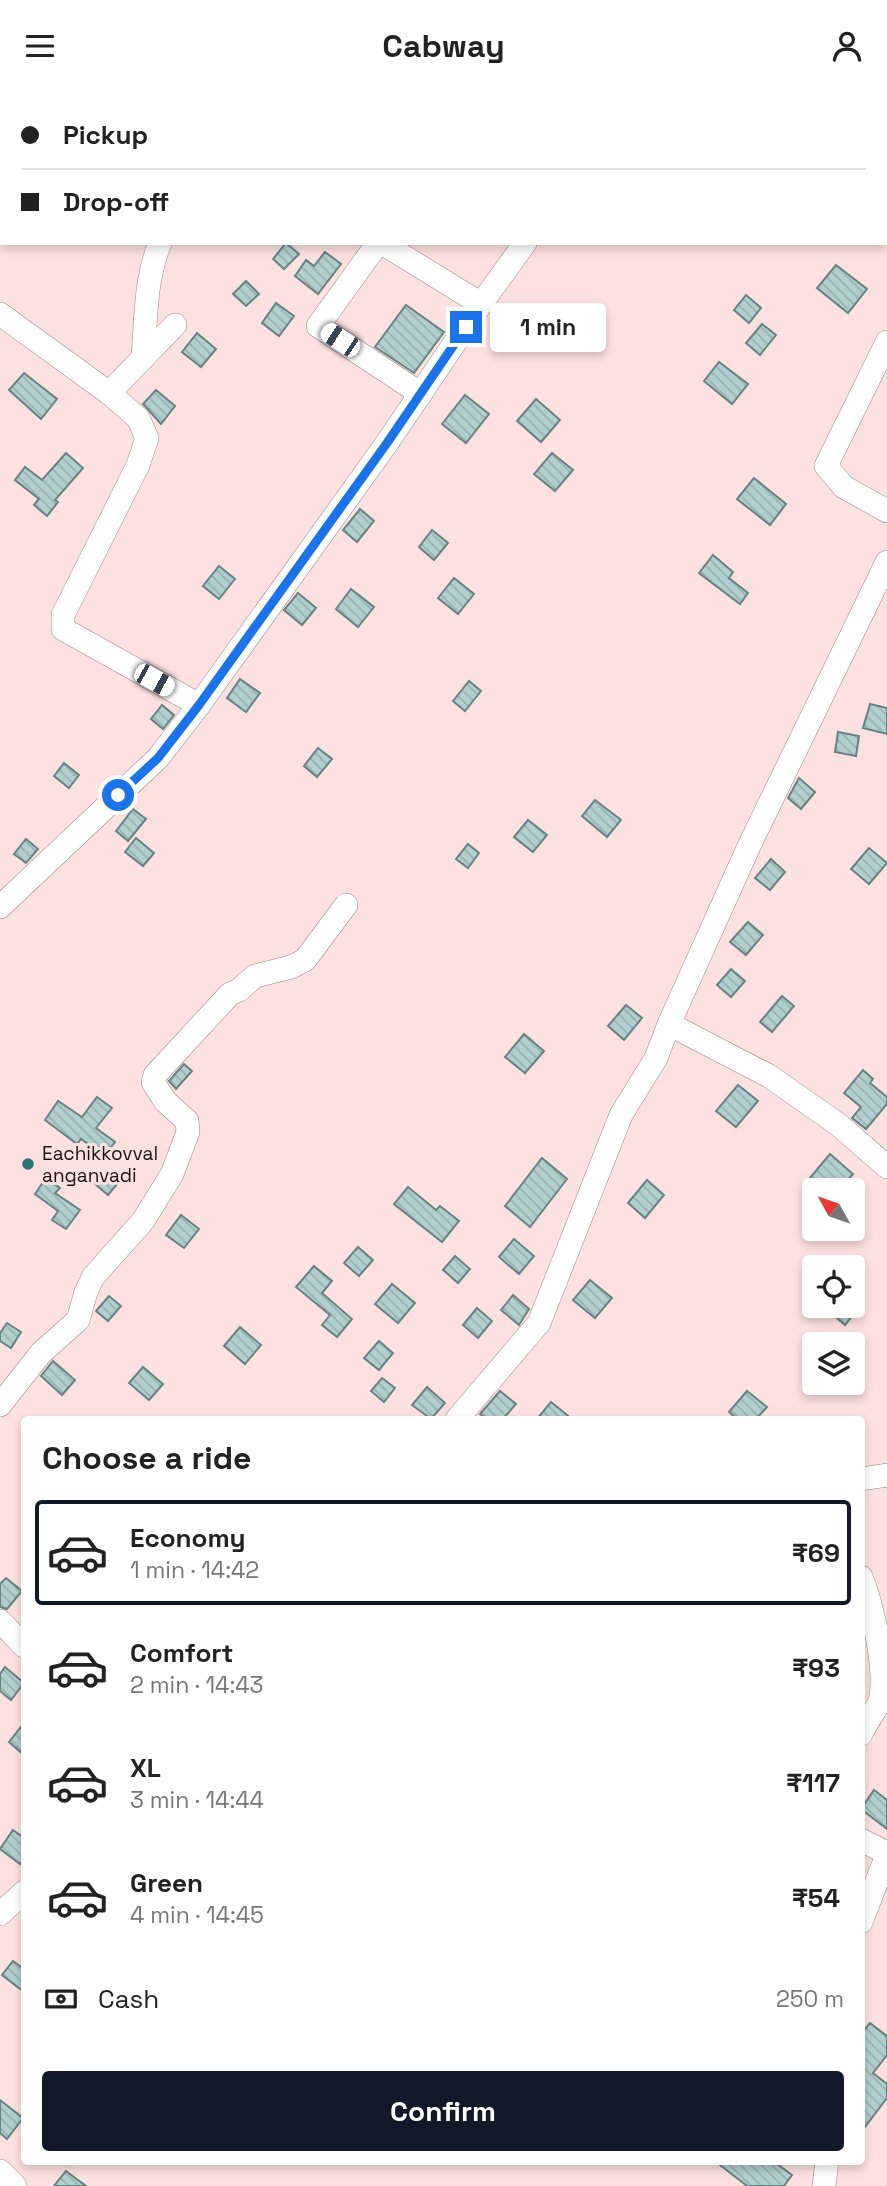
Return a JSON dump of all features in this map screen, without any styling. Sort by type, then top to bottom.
[{"type":"street","points":[[144,358],[149,283],[159,245]]},
{"type":"street","points":[[379,245],[318,326],[421,394]]},
{"type":"street","points":[[383,245],[481,304]]},
{"type":"street","points":[[0,907],[158,758],[199,705],[421,394],[524,245]]},
{"type":"street","points":[[0,314],[109,393],[138,418],[147,438],[138,465],[64,615],[63,629],[199,705]]},
{"type":"street","points":[[109,393],[175,325]]},
{"type":"street","points":[[887,342],[826,466],[844,487],[887,511]]},
{"type":"street","points":[[460,1416],[539,1323],[621,1115],[656,1058],[751,844],[887,562]]},
{"type":"street","points":[[0,1405],[41,1353],[78,1320],[93,1277],[143,1221],[172,1174],[188,1132],[187,1121],[157,1091],[153,1082],[155,1075],[230,994],[239,991],[255,976],[291,967],[305,960],[346,905]]},
{"type":"street","points":[[669,1024],[769,1076],[839,1125],[887,1167]]},
{"type":"street","points":[[865,1478],[887,1475]]},
{"type":"street","points":[[865,1587],[871,1602],[886,1671],[881,1699],[865,1727]]},
{"type":"street","points":[[0,1621],[21,1643]]},
{"type":"street","points":[[865,1842],[887,1854],[865,1911]]},
{"type":"street","points":[[0,1914],[21,1895]]},
{"type":"street","points":[[824,2186],[827,2165]]},
{"type":"street","points":[[0,2171],[15,2186]]},
{"type":"building","points":[[284,245],[299,254],[284,269],[273,259]]},
{"type":"building","points":[[325,252],[341,264],[318,294],[295,276],[306,260],[314,266]]},
{"type":"building","points":[[836,265],[867,289],[848,313],[817,288]]},
{"type":"building","points":[[246,281],[259,294],[246,306],[233,294]]},
{"type":"building","points":[[746,295],[761,308],[749,323],[734,310]]},
{"type":"building","points":[[276,303],[294,316],[279,336],[262,323]]},
{"type":"building","points":[[406,305],[444,332],[414,373],[375,347]]},
{"type":"building","points":[[762,324],[776,335],[760,355],[746,343]]},
{"type":"building","points":[[197,333],[216,349],[201,367],[182,352]]},
{"type":"building","points":[[719,362],[748,384],[732,404],[704,381]]},
{"type":"building","points":[[24,373],[57,399],[41,419],[9,390]]},
{"type":"building","points":[[156,390],[175,406],[161,424],[143,404]]},
{"type":"building","points":[[465,395],[489,414],[466,443],[442,424]]},
{"type":"building","points":[[536,399],[560,420],[541,442],[517,421]]},
{"type":"building","points":[[66,453],[83,468],[55,500],[58,502],[47,516],[34,505],[39,499],[15,480],[25,467],[42,480]]},
{"type":"building","points":[[552,453],[573,470],[555,491],[534,474]]},
{"type":"building","points":[[754,478],[786,504],[770,525],[737,499]]},
{"type":"building","points":[[360,509],[374,521],[357,542],[343,530]]},
{"type":"building","points":[[432,530],[448,543],[434,560],[419,547]]},
{"type":"building","points":[[713,555],[733,572],[729,578],[748,593],[740,604],[699,573]]},
{"type":"building","points":[[219,566],[235,579],[219,599],[203,586]]},
{"type":"building","points":[[454,578],[474,594],[458,614],[438,598]]},
{"type":"building","points":[[351,589],[374,607],[358,627],[336,609]]},
{"type":"building","points":[[298,593],[316,608],[302,625],[284,610]]},
{"type":"building","points":[[240,679],[260,693],[246,712],[227,698]]},
{"type":"building","points":[[469,681],[481,691],[465,711],[453,701]]},
{"type":"building","points":[[870,704],[887,708],[887,734],[863,728]]},
{"type":"building","points":[[162,705],[174,715],[163,729],[151,719]]},
{"type":"building","points":[[838,732],[859,736],[856,756],[835,752]]},
{"type":"building","points":[[318,748],[332,759],[317,777],[304,766]]},
{"type":"building","points":[[64,763],[79,775],[69,788],[54,776]]},
{"type":"building","points":[[799,778],[815,792],[801,809],[788,798]]},
{"type":"building","points":[[595,800],[621,820],[607,837],[582,816]]},
{"type":"building","points":[[133,809],[146,819],[128,841],[116,831]]},
{"type":"building","points":[[528,820],[547,835],[533,852],[514,837]]},
{"type":"building","points":[[136,838],[154,853],[143,866],[125,852]]},
{"type":"building","points":[[26,839],[38,849],[26,863],[14,854]]},
{"type":"building","points":[[468,844],[479,853],[468,868],[456,859]]},
{"type":"building","points":[[869,848],[887,863],[869,884],[851,869]]},
{"type":"building","points":[[771,859],[785,872],[770,890],[755,878]]},
{"type":"building","points":[[748,922],[763,935],[746,955],[730,942]]},
{"type":"building","points":[[731,969],[745,981],[731,997],[717,985]]},
{"type":"building","points":[[782,996],[794,1006],[772,1032],[760,1022]]},
{"type":"building","points":[[626,1005],[642,1018],[624,1040],[608,1026]]},
{"type":"building","points":[[524,1034],[544,1051],[525,1073],[505,1057]]},
{"type":"building","points":[[184,1064],[192,1071],[176,1089],[169,1081]]},
{"type":"building","points":[[863,1070],[873,1079],[870,1083],[887,1097],[887,1104],[866,1129],[852,1118],[861,1107],[844,1093]]},
{"type":"building","points":[[738,1085],[758,1101],[736,1127],[716,1111]]},
{"type":"building","points":[[97,1097],[112,1108],[96,1128],[115,1142],[104,1156],[81,1139],[77,1144],[45,1120],[58,1101],[82,1117]]},
{"type":"building","points":[[830,1154],[853,1174],[850,1178],[810,1178]]},
{"type":"building","points":[[542,1158],[567,1179],[530,1227],[505,1206]]},
{"type":"building","points":[[104,1172],[118,1183],[108,1195],[95,1184]]},
{"type":"building","points":[[46,1178],[60,1188],[55,1193],[80,1210],[66,1229],[52,1220],[58,1211],[35,1194]]},
{"type":"building","points":[[647,1180],[664,1195],[645,1218],[628,1203]]},
{"type":"building","points":[[408,1187],[436,1210],[440,1206],[459,1221],[442,1242],[394,1204]]},
{"type":"building","points":[[181,1215],[199,1229],[184,1248],[166,1235]]},
{"type":"building","points":[[514,1239],[534,1256],[519,1274],[499,1257]]},
{"type":"building","points":[[358,1247],[373,1260],[359,1276],[344,1263]]},
{"type":"building","points":[[455,1256],[470,1269],[458,1283],[443,1270]]},
{"type":"building","points":[[314,1266],[332,1281],[322,1293],[352,1319],[337,1337],[322,1325],[330,1315],[296,1287]]},
{"type":"building","points":[[590,1280],[612,1298],[595,1318],[573,1300]]},
{"type":"building","points":[[392,1284],[415,1303],[398,1323],[375,1304]]},
{"type":"building","points":[[513,1295],[529,1309],[519,1325],[501,1310]]},
{"type":"building","points":[[109,1296],[121,1306],[108,1321],[96,1311]]},
{"type":"building","points":[[477,1308],[492,1321],[478,1338],[463,1325]]},
{"type":"building","points":[[837,1318],[851,1318],[845,1325]]},
{"type":"building","points":[[7,1323],[21,1332],[11,1348],[0,1341],[0,1333]]},
{"type":"building","points":[[240,1327],[261,1345],[245,1364],[224,1346]]},
{"type":"building","points":[[379,1341],[393,1353],[379,1370],[364,1358]]},
{"type":"building","points":[[53,1361],[75,1380],[62,1395],[41,1376]]},
{"type":"building","points":[[143,1367],[163,1384],[149,1400],[129,1383]]},
{"type":"building","points":[[382,1378],[395,1388],[384,1402],[371,1391]]},
{"type":"building","points":[[427,1387],[445,1403],[434,1416],[427,1416],[412,1405]]},
{"type":"building","points":[[500,1391],[516,1404],[506,1416],[480,1414]]},
{"type":"building","points":[[747,1391],[767,1407],[759,1416],[734,1416],[729,1412]]},
{"type":"building","points":[[551,1402],[568,1416],[539,1416]]},
{"type":"building","points":[[6,1578],[21,1590],[7,1609],[0,1607],[0,1584]]},
{"type":"building","points":[[5,1667],[21,1680],[21,1687],[11,1700],[0,1691],[0,1674]]},
{"type":"building","points":[[21,1727],[21,1752],[9,1742]]},
{"type":"building","points":[[874,1790],[887,1800],[887,1829],[865,1812],[865,1803]]},
{"type":"building","points":[[13,1830],[21,1836],[20,1864],[0,1849]]},
{"type":"building","points":[[13,1961],[21,1967],[21,1990],[2,1975]]},
{"type":"building","points":[[870,2023],[887,2036],[887,2055],[873,2073],[887,2084],[887,2098],[865,2127],[865,2029]]},
{"type":"building","points":[[0,2100],[21,2116],[21,2121],[7,2139],[0,2133]]},
{"type":"building","points":[[720,2165],[778,2165],[792,2175],[784,2186],[747,2186]]},
{"type":"building","points":[[66,2171],[86,2186],[54,2186]]},
{"type":"place","name":"Eachikkovval anganvadi","points":[[28,1164]]},
{"type":"route","points":[[118,795],[158,758],[199,705],[387,443],[466,327]]}]
